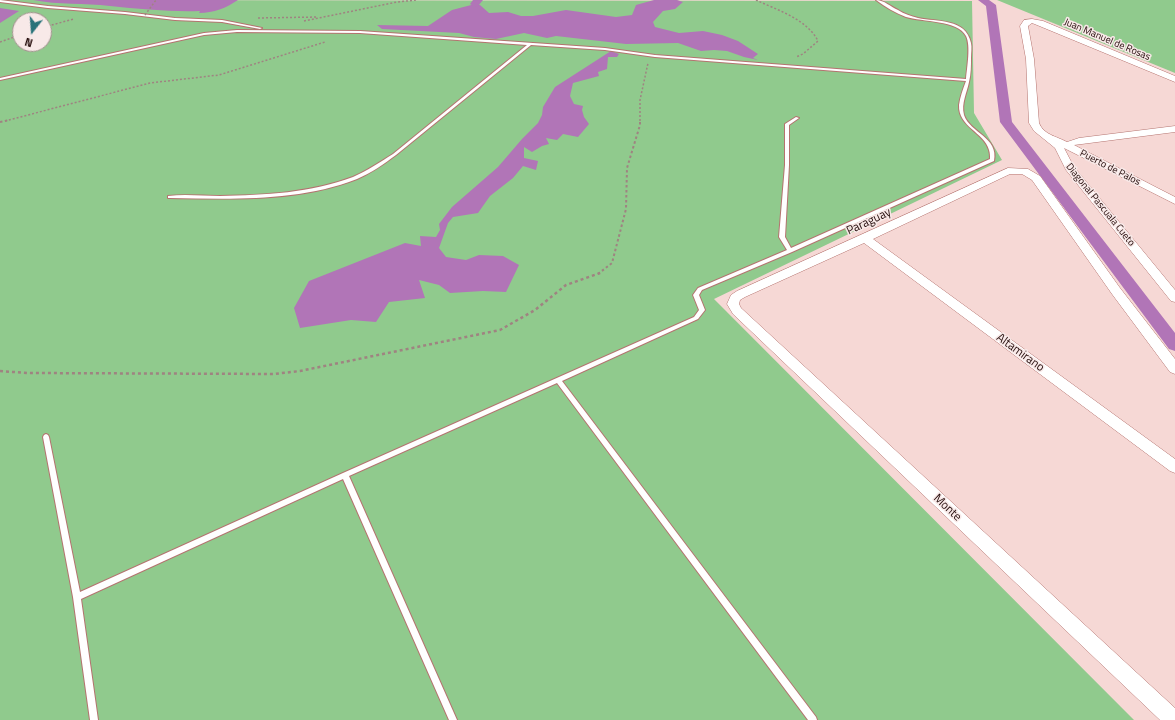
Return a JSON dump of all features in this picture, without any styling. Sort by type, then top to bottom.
[{"type":"street","name":"Juan Manuel de Rosas","points":[[1032,21],[1175,79]]},
{"type":"street","name":"Diagonal Pascuala Cueto","points":[[1032,21],[1027,22],[1024,26],[1030,59],[1034,123],[1044,134],[1063,146],[1069,168],[1175,298]]},
{"type":"street","points":[[1063,146],[1080,141],[1175,129]]},
{"type":"street","name":"Puerto de Palos","points":[[1063,146],[1175,201]]},
{"type":"street","name":"Paraguay","points":[[740,294],[865,238],[1008,171],[1024,171],[1036,178],[1116,292],[1175,369]]},
{"type":"street","name":"Altamirano","points":[[865,238],[1175,467]]},
{"type":"street","name":"Monte","points":[[740,294],[735,298],[733,304],[737,311],[1174,720]]},
{"type":"lane","points":[[77,597],[696,318],[702,310],[696,294],[700,290],[992,160],[993,155],[991,147],[969,124],[962,112],[961,107],[968,80],[970,44],[970,39],[965,31],[946,22],[909,17],[878,0]]},
{"type":"lane","points":[[0,1],[175,19],[222,21],[268,31]]},
{"type":"lane","points":[[216,32],[225,28],[227,25],[222,21]]},
{"type":"lane","points":[[0,79],[216,32],[279,31],[360,32],[605,49],[655,56],[968,80]]},
{"type":"lane","points":[[170,197],[243,197],[292,194],[354,178],[374,168],[403,148],[530,44]]},
{"type":"lane","points":[[790,251],[782,237],[787,164],[787,124],[797,118]]},
{"type":"lane","points":[[558,380],[813,720]]},
{"type":"lane","points":[[46,437],[77,597],[94,720]]},
{"type":"lane","points":[[345,475],[453,720]]},
{"type":"path","points":[[145,15],[156,0]]},
{"type":"path","points":[[279,31],[286,26],[318,17],[404,0],[417,0]]},
{"type":"path","points":[[756,0],[804,26],[815,34],[817,38],[818,41],[816,45],[803,54],[778,65]]},
{"type":"path","points":[[0,42],[12,38]]},
{"type":"path","points":[[0,122],[150,83],[219,75],[330,40]]},
{"type":"path","points":[[0,371],[27,373],[274,374],[307,369],[500,330],[517,322],[555,295],[566,284],[597,274],[607,269],[612,263],[626,209],[627,168],[640,125],[640,100],[649,62],[655,56]]},
{"type":"green space","points":[[0,0],[972,1],[974,113],[1002,160],[714,299],[1134,720],[0,720]]},
{"type":"green space","points":[[997,0],[1175,0],[1175,73]]},
{"type":"shaded area","points":[[33,0],[238,0],[220,10],[199,13],[200,11],[155,10],[100,5],[52,3]]},
{"type":"shaded area","points":[[654,0],[677,0],[683,2],[675,9],[663,11],[653,22],[655,27],[679,33],[703,31],[722,35],[738,41],[758,54],[753,58],[758,60],[727,51],[701,51],[678,43],[626,44],[556,36],[547,38],[524,33],[496,39],[474,37],[459,33],[382,29],[377,25],[428,26],[452,10],[475,4],[480,5],[489,13],[508,12],[521,16],[533,16],[566,10],[616,17],[632,15],[636,5]]},
{"type":"shaded area","points":[[0,8],[19,11],[12,12],[12,15],[0,23]]},
{"type":"shaded area","points":[[611,51],[619,54],[617,57],[608,57],[607,69],[598,72],[599,76],[573,83],[570,96],[574,104],[583,106],[582,110],[584,117],[589,124],[578,137],[563,134],[557,140],[546,138],[549,144],[532,152],[524,147],[524,158],[538,161],[536,170],[523,166],[513,178],[490,196],[478,213],[453,217],[448,223],[439,248],[446,257],[466,260],[479,255],[503,256],[519,265],[506,292],[483,291],[450,293],[439,285],[419,280],[425,298],[389,302],[376,322],[351,320],[300,328],[294,308],[309,281],[405,243],[421,246],[420,236],[436,237],[440,230],[439,224],[452,207],[498,167],[538,123],[542,115],[543,107],[555,87]]},
{"type":"waterway","points":[[475,4],[478,0]]},
{"type":"waterway","points":[[983,0],[991,5],[1006,122],[1175,345]]}]
